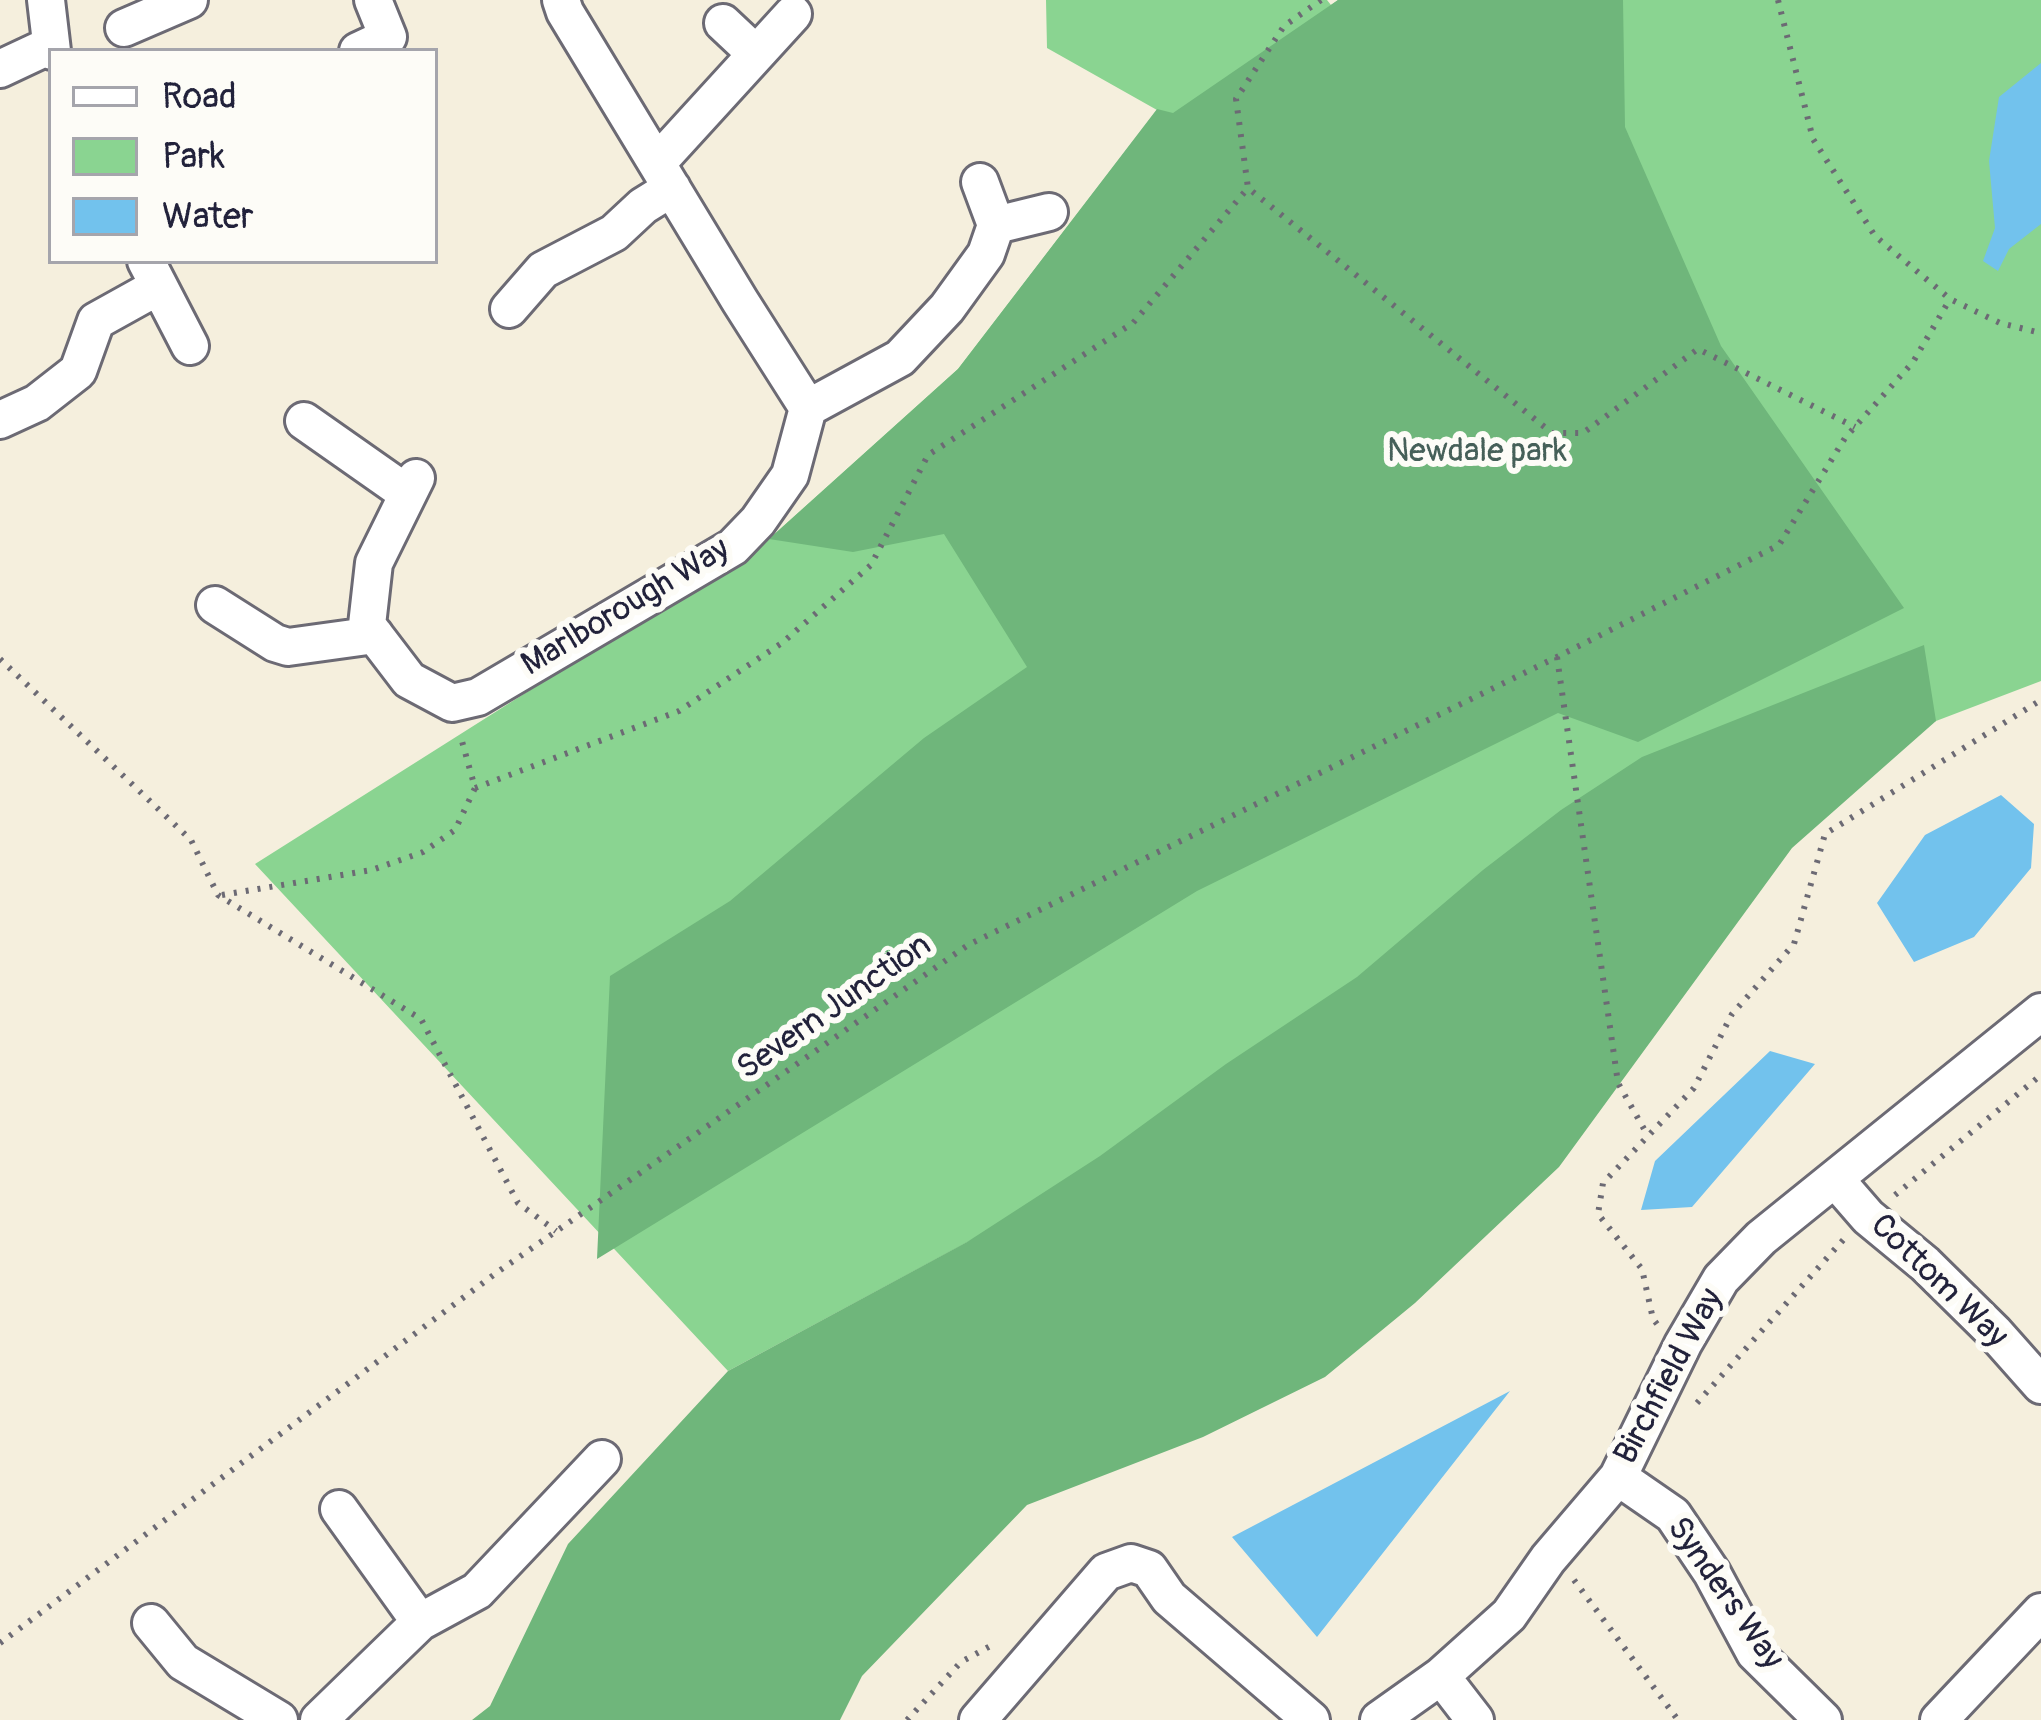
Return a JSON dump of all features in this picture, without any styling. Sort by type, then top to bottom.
[{"type":"street","points":[[46,0],[52,48]]},
{"type":"street","points":[[124,28],[189,0]]},
{"type":"street","points":[[364,48],[388,37],[373,0]]},
{"type":"street","points":[[561,0],[808,408],[900,358],[947,308],[986,254],[996,225],[980,182]]},
{"type":"street","points":[[509,309],[543,270],[614,233],[643,206],[756,54],[793,14]]},
{"type":"street","points":[[723,23],[756,54]]},
{"type":"street","points":[[0,69],[48,50]]},
{"type":"street","points":[[996,225],[1048,212]]},
{"type":"street","points":[[0,420],[37,403],[78,371],[96,321],[153,274],[190,346]]},
{"type":"street","name":"Marlborough Way","points":[[452,703],[478,697],[733,547],[790,475],[808,408]]},
{"type":"street","points":[[304,422],[412,486],[374,563],[367,625],[409,680],[452,703]]},
{"type":"street","points":[[215,605],[288,647],[375,635]]},
{"type":"street","name":"Birchfield Way","points":[[1378,1720],[1441,1676],[1509,1615],[1548,1559],[1618,1477],[1683,1344],[1721,1279],[1761,1238],[2041,1012]]},
{"type":"street","name":"Cottom Way","points":[[1835,1179],[1868,1217],[1925,1264],[1994,1332],[2041,1385]]},
{"type":"street","points":[[319,1720],[420,1622],[477,1591],[602,1459]]},
{"type":"street","name":"Synders Way","points":[[1618,1477],[1673,1515],[1712,1573],[1755,1653],[1823,1720]]},
{"type":"street","points":[[339,1509],[420,1622]]},
{"type":"street","points":[[978,1720],[1106,1572],[1131,1563],[1149,1569],[1169,1598],[1311,1720]]},
{"type":"street","points":[[1939,1720],[2041,1612]]},
{"type":"street","points":[[151,1623],[184,1662],[279,1720]]},
{"type":"street","points":[[1441,1676],[1475,1720]]},
{"type":"path","points":[[1321,0],[1284,26],[1236,99],[1248,188],[1552,433],[1583,433],[1697,349],[1855,427],[1912,362],[1950,299]]},
{"type":"path","points":[[1778,0],[1813,139],[1875,236],[1950,299],[2000,323],[2041,333]]},
{"type":"path","points":[[475,788],[680,711],[782,643],[871,565],[928,455],[1132,323],[1248,188]]},
{"type":"path","name":"Severn Junction","points":[[0,1643],[499,1270],[968,945],[1779,545],[1855,427]]},
{"type":"path","points":[[1557,657],[1618,1083],[1648,1136]]},
{"type":"path","points":[[0,659],[191,840],[218,895],[421,1019],[518,1203],[556,1231]]},
{"type":"path","points":[[1683,1344],[1665,1334],[1653,1319],[1642,1269],[1598,1214],[1603,1184],[1694,1088],[1732,1014],[1794,944],[1825,833],[2041,700]]},
{"type":"path","points":[[218,895],[372,869],[423,852],[454,830],[475,788],[452,703]]},
{"type":"path","points":[[1685,1416],[1848,1235],[2041,1076]]},
{"type":"path","points":[[1548,1559],[1572,1578],[1678,1720]]},
{"type":"green space","name":"Newdale park","points":[[1046,0],[1327,0],[1331,5],[1338,0],[2041,0],[2041,681],[1936,721],[728,1371],[255,864],[769,539],[958,369],[1157,110],[1047,48]]},
{"type":"green space","points":[[1338,0],[1623,0],[1625,127],[1721,346],[1904,608],[1638,742],[1558,713],[1197,891],[597,1259],[610,976],[730,901],[924,738],[1027,667],[944,534],[853,552],[769,539],[958,369],[1157,109],[1173,113]]},
{"type":"green space","points":[[1924,645],[1936,721],[1792,848],[1559,1167],[1415,1303],[1325,1377],[1203,1437],[1027,1505],[862,1676],[840,1720],[472,1720],[490,1706],[568,1544],[728,1371],[967,1242],[1100,1156],[1357,977],[1483,870],[1561,810],[1642,757]]},
{"type":"water","points":[[2041,63],[2041,224],[2009,249],[1998,271],[1983,261],[1995,228],[1989,161],[1999,97]]},
{"type":"water","points":[[2001,795],[2034,824],[2031,868],[1974,937],[1914,962],[1877,903],[1925,835]]},
{"type":"water","points":[[1770,1051],[1815,1064],[1692,1207],[1641,1210],[1655,1161]]},
{"type":"water","points":[[1510,1391],[1317,1637],[1232,1537]]}]
